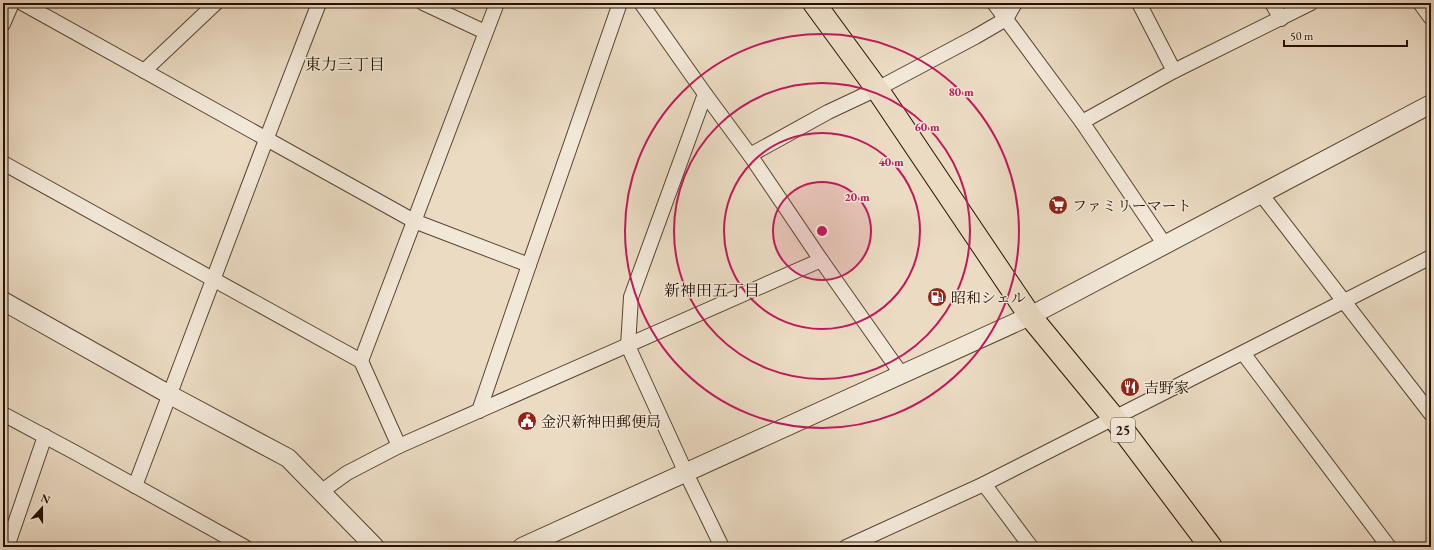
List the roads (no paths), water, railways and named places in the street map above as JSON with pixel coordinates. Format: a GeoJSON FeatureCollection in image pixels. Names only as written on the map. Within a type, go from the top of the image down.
{"type":"FeatureCollection","features":[{"type":"Feature","properties":{"kind":"main road","name":"25"},"geometry":{"type":"LineString","coordinates":[[814,3],[877,89],[1030,316],[1114,418],[1211,547]]}},
{"type":"Feature","properties":{"kind":"street"},"geometry":{"type":"LineString","coordinates":[[3,24],[12,3]]}},
{"type":"Feature","properties":{"kind":"street"},"geometry":{"type":"LineString","coordinates":[[22,3],[414,221],[529,265]]}},
{"type":"Feature","properties":{"kind":"street"},"geometry":{"type":"LineString","coordinates":[[144,71],[216,3]]}},
{"type":"Feature","properties":{"kind":"street"},"geometry":{"type":"LineString","coordinates":[[135,486],[319,3]]}},
{"type":"Feature","properties":{"kind":"street"},"geometry":{"type":"LineString","coordinates":[[423,3],[485,32]]}},
{"type":"Feature","properties":{"kind":"street"},"geometry":{"type":"LineString","coordinates":[[361,361],[497,3]]}},
{"type":"Feature","properties":{"kind":"street"},"geometry":{"type":"LineString","coordinates":[[479,411],[620,3]]}},
{"type":"Feature","properties":{"kind":"street"},"geometry":{"type":"LineString","coordinates":[[640,3],[750,155],[821,260],[902,375]]}},
{"type":"Feature","properties":{"kind":"street"},"geometry":{"type":"LineString","coordinates":[[994,3],[1082,122],[1165,245]]}},
{"type":"Feature","properties":{"kind":"street"},"geometry":{"type":"LineString","coordinates":[[750,155],[828,112],[877,89],[975,37],[1006,19],[1015,3]]}},
{"type":"Feature","properties":{"kind":"street"},"geometry":{"type":"LineString","coordinates":[[1139,3],[1174,71]]}},
{"type":"Feature","properties":{"kind":"street"},"geometry":{"type":"LineString","coordinates":[[1272,3],[1280,19]]}},
{"type":"Feature","properties":{"kind":"street"},"geometry":{"type":"LineString","coordinates":[[1082,122],[1174,71],[1311,3]]}},
{"type":"Feature","properties":{"kind":"street"},"geometry":{"type":"LineString","coordinates":[[1420,3],[1431,18]]}},
{"type":"Feature","properties":{"kind":"street"},"geometry":{"type":"LineString","coordinates":[[705,94],[631,297],[628,346],[686,473],[722,547]]}},
{"type":"Feature","properties":{"kind":"street"},"geometry":{"type":"LineString","coordinates":[[522,547],[1030,316],[1431,104]]}},
{"type":"Feature","properties":{"kind":"street"},"geometry":{"type":"LineString","coordinates":[[3,163],[361,361],[399,446]]}},
{"type":"Feature","properties":{"kind":"street"},"geometry":{"type":"LineString","coordinates":[[1261,194],[1431,414]]}},
{"type":"Feature","properties":{"kind":"street"},"geometry":{"type":"LineString","coordinates":[[846,547],[984,484],[1431,257]]}},
{"type":"Feature","properties":{"kind":"street"},"geometry":{"type":"LineString","coordinates":[[322,491],[347,473],[399,446],[821,260]]}},
{"type":"Feature","properties":{"kind":"street"},"geometry":{"type":"LineString","coordinates":[[3,301],[170,395],[288,458],[322,491],[375,547]]}},
{"type":"Feature","properties":{"kind":"street"},"geometry":{"type":"LineString","coordinates":[[1243,352],[1389,547]]}},
{"type":"Feature","properties":{"kind":"street"},"geometry":{"type":"LineString","coordinates":[[3,414],[245,547]]}},
{"type":"Feature","properties":{"kind":"street"},"geometry":{"type":"LineString","coordinates":[[6,547],[45,436]]}},
{"type":"Feature","properties":{"kind":"street"},"geometry":{"type":"LineString","coordinates":[[984,484],[1031,547]]}},
{"type":"Feature","properties":{"kind":"place","name":"ファミリーマート"},"geometry":{"type":"Point","coordinates":[1058,205]}},
{"type":"Feature","properties":{"kind":"place","name":"昭和シェル"},"geometry":{"type":"Point","coordinates":[937,297]}},
{"type":"Feature","properties":{"kind":"place","name":"吉野家"},"geometry":{"type":"Point","coordinates":[1130,387]}},
{"type":"Feature","properties":{"kind":"place","name":"金沢新神田郵便局"},"geometry":{"type":"Point","coordinates":[527,421]}},
{"type":"Feature","properties":{"kind":"district","name":"東力三丁目"},"geometry":{"type":"Point","coordinates":[345,64]}},
{"type":"Feature","properties":{"kind":"district","name":"新神田五丁目"},"geometry":{"type":"Point","coordinates":[712,290]}}]}
